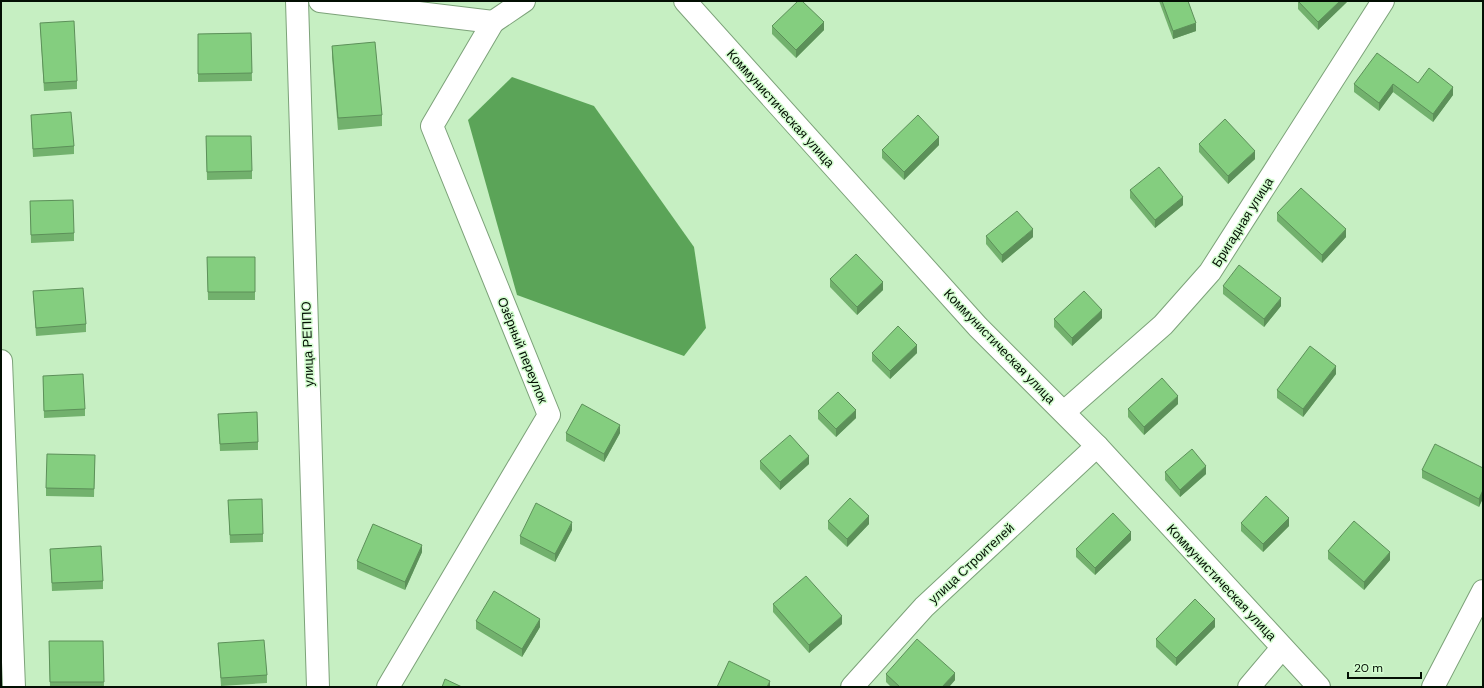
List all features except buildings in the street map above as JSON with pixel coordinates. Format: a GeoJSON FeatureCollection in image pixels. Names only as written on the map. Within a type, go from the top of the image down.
{"type":"FeatureCollection","features":[{"type":"Feature","properties":{"kind":"street","name":"улица РЕППО"},"geometry":{"type":"LineString","coordinates":[[297,1],[318,687]]}},
{"type":"Feature","properties":{"kind":"street"},"geometry":{"type":"LineString","coordinates":[[320,1],[493,22],[524,1]]}},
{"type":"Feature","properties":{"kind":"street","name":"Коммунистическая улица"},"geometry":{"type":"LineString","coordinates":[[685,1],[978,328],[1097,446],[1319,687]]}},
{"type":"Feature","properties":{"kind":"street","name":"Бригадная улица"},"geometry":{"type":"LineString","coordinates":[[1064,412],[1163,325],[1210,272],[1383,1]]}},
{"type":"Feature","properties":{"kind":"street","name":"Озёрный переулок"},"geometry":{"type":"LineString","coordinates":[[388,687],[549,415],[432,126],[493,22]]}},
{"type":"Feature","properties":{"kind":"street"},"geometry":{"type":"LineString","coordinates":[[1,361],[14,687]]}},
{"type":"Feature","properties":{"kind":"street","name":"улица Строителей"},"geometry":{"type":"LineString","coordinates":[[852,687],[924,607],[1097,446]]}},
{"type":"Feature","properties":{"kind":"street"},"geometry":{"type":"LineString","coordinates":[[1433,687],[1483,591]]}},
{"type":"Feature","properties":{"kind":"street"},"geometry":{"type":"LineString","coordinates":[[1249,687],[1282,648]]}},
{"type":"Feature","properties":{"kind":"shaded area"},"geometry":{"type":"Polygon","coordinates":[[[512,77],[594,106],[694,247],[706,328],[684,356],[517,295],[468,120],[512,77]]]}}]}
